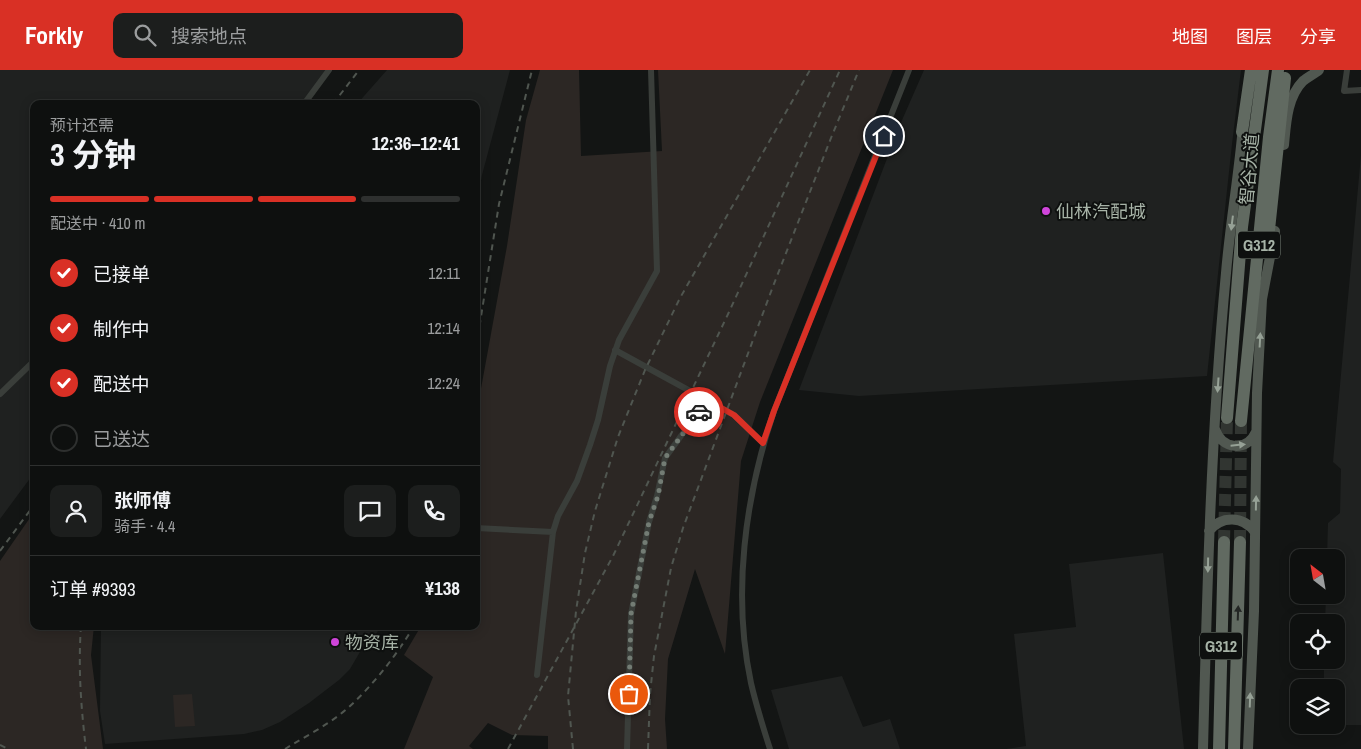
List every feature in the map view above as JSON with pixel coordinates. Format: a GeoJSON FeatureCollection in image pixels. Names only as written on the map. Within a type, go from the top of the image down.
{"type":"FeatureCollection","features":[{"type":"Feature","properties":{"kind":"highway"},"geometry":{"type":"LineString","coordinates":[[1242,132],[1251,70]]}},
{"type":"Feature","properties":{"kind":"highway","name":"智谷大道"},"geometry":{"type":"LineString","coordinates":[[1227,418],[1242,227],[1263,70]]}},
{"type":"Feature","properties":{"kind":"highway","name":"智谷大道"},"geometry":{"type":"LineString","coordinates":[[1242,421],[1269,138],[1278,70]]}},
{"type":"Feature","properties":{"kind":"highway"},"geometry":{"type":"LineString","coordinates":[[1262,299],[1286,70]]}},
{"type":"Feature","properties":{"kind":"highway","name":"G312"},"geometry":{"type":"LineString","coordinates":[[1219,749],[1224,542]]}},
{"type":"Feature","properties":{"kind":"highway","name":"G312"},"geometry":{"type":"LineString","coordinates":[[1234,749],[1240,542]]}},
{"type":"Feature","properties":{"kind":"main road"},"geometry":{"type":"LineString","coordinates":[[1203,749],[1209,531],[1215,426],[1226,272],[1247,70]]}},
{"type":"Feature","properties":{"kind":"main road"},"geometry":{"type":"LineString","coordinates":[[1248,749],[1262,299],[1275,232],[1290,104],[1296,90],[1304,80],[1320,70]]}},
{"type":"Feature","properties":{"kind":"main road"},"geometry":{"type":"LineString","coordinates":[[1215,426],[1217,435],[1223,442],[1231,446],[1239,446],[1253,438],[1257,430],[1257,422]]}},
{"type":"Feature","properties":{"kind":"main road"},"geometry":{"type":"LineString","coordinates":[[1209,531],[1216,524],[1232,519],[1245,522],[1255,532]]}},
{"type":"Feature","properties":{"kind":"street"},"geometry":{"type":"LineString","coordinates":[[307,100],[329,70]]}},
{"type":"Feature","properties":{"kind":"street"},"geometry":{"type":"LineString","coordinates":[[537,675],[553,532],[558,516],[576,481],[590,446],[615,350],[629,321],[658,271],[651,70]]}},
{"type":"Feature","properties":{"kind":"street"},"geometry":{"type":"LineString","coordinates":[[770,749],[751,684],[744,636],[741,596],[746,528],[763,443],[909,70]]}},
{"type":"Feature","properties":{"kind":"street"},"geometry":{"type":"LineString","coordinates":[[1347,70],[1344,91],[1361,90]]}},
{"type":"Feature","properties":{"kind":"street"},"geometry":{"type":"LineString","coordinates":[[615,350],[734,415],[763,443]]}},
{"type":"Feature","properties":{"kind":"street"},"geometry":{"type":"LineString","coordinates":[[0,394],[30,365]]}},
{"type":"Feature","properties":{"kind":"street"},"geometry":{"type":"LineString","coordinates":[[626,749],[631,614],[649,522],[658,496],[665,458],[707,400]]}},
{"type":"Feature","properties":{"kind":"street"},"geometry":{"type":"LineString","coordinates":[[480,528],[553,532]]}},
{"type":"Feature","properties":{"kind":"shaded area"},"geometry":{"type":"Polygon","coordinates":[[[0,70],[326,70],[305,100],[30,100],[30,478],[0,519],[0,70]]]}},
{"type":"Feature","properties":{"kind":"shaded area"},"geometry":{"type":"Polygon","coordinates":[[[387,70],[510,70],[480,186],[480,100],[361,100],[387,70]]]}},
{"type":"Feature","properties":{"kind":"shaded area"},"geometry":{"type":"Polygon","coordinates":[[[540,70],[579,70],[581,156],[662,151],[658,70],[893,70],[760,402],[741,461],[725,654],[695,569],[668,659],[665,719],[667,749],[548,749],[548,736],[512,735],[488,723],[469,746],[473,749],[404,749],[433,677],[404,655],[419,630],[480,630],[480,394],[507,246],[526,120],[540,70]]]}},
{"type":"Feature","properties":{"kind":"shaded area","name":"仙林汽配城"},"geometry":{"type":"Polygon","coordinates":[[[924,70],[1241,70],[1207,376],[859,396],[799,390],[899,127],[924,70]]]}},
{"type":"Feature","properties":{"kind":"shaded area"},"geometry":{"type":"Polygon","coordinates":[[[1361,155],[1361,725],[1345,725],[1345,679],[1324,679],[1324,669],[1345,669],[1345,614],[1325,614],[1326,604],[1345,604],[1345,549],[1327,549],[1328,523],[1340,513],[1341,469],[1333,462],[1361,155]]]}},
{"type":"Feature","properties":{"kind":"shaded area"},"geometry":{"type":"Polygon","coordinates":[[[30,518],[30,630],[94,630],[91,655],[103,749],[0,749],[0,561],[30,518]]]}},
{"type":"Feature","properties":{"kind":"shaded area"},"geometry":{"type":"Polygon","coordinates":[[[1163,553],[1184,749],[1006,749],[1026,746],[1014,634],[1076,627],[1069,564],[1163,553]]]}},
{"type":"Feature","properties":{"kind":"shaded area"},"geometry":{"type":"Polygon","coordinates":[[[101,630],[379,630],[368,647],[364,645],[350,669],[339,680],[280,722],[262,730],[244,734],[105,744],[100,711],[101,630]]]}},
{"type":"Feature","properties":{"kind":"shaded area"},"geometry":{"type":"Polygon","coordinates":[[[842,676],[863,727],[890,719],[900,749],[789,749],[771,690],[842,676]]]}},
{"type":"Feature","properties":{"kind":"shaded area"},"geometry":{"type":"Polygon","coordinates":[[[192,694],[195,726],[175,727],[173,695],[192,694]]]}},
{"type":"Feature","properties":{"kind":"tunnel"},"geometry":{"type":"LineString","coordinates":[[1224,542],[1227,418]]}},
{"type":"Feature","properties":{"kind":"tunnel"},"geometry":{"type":"LineString","coordinates":[[1240,542],[1241,421]]}},
{"type":"Feature","properties":{"kind":"railway"},"geometry":{"type":"LineString","coordinates":[[336,100],[359,70]]}},
{"type":"Feature","properties":{"kind":"railway"},"geometry":{"type":"LineString","coordinates":[[480,323],[499,204],[532,70]]}},
{"type":"Feature","properties":{"kind":"railway"},"geometry":{"type":"LineString","coordinates":[[573,749],[568,696],[576,611],[585,553],[595,511],[618,437],[645,370],[680,298],[810,70]]}},
{"type":"Feature","properties":{"kind":"railway"},"geometry":{"type":"LineString","coordinates":[[508,749],[613,556],[729,312],[840,70]]}},
{"type":"Feature","properties":{"kind":"railway"},"geometry":{"type":"LineString","coordinates":[[648,749],[650,694],[654,656],[671,568],[683,528],[772,289],[859,70]]}},
{"type":"Feature","properties":{"kind":"railway"},"geometry":{"type":"LineString","coordinates":[[0,551],[30,510]]}},
{"type":"Feature","properties":{"kind":"railway"},"geometry":{"type":"LineString","coordinates":[[81,630],[80,688],[86,749]]}},
{"type":"Feature","properties":{"kind":"railway"},"geometry":{"type":"LineString","coordinates":[[285,749],[326,724],[349,707],[384,669],[411,630]]}},
{"type":"Feature","properties":{"kind":"railway"},"geometry":{"type":"LineString","coordinates":[[0,745],[8,749]]}},
{"type":"Feature","properties":{"kind":"way so far"},"geometry":{"type":"LineString","coordinates":[[629,694],[631,614],[649,522],[658,496],[665,458],[699,412]]}},
{"type":"Feature","properties":{"kind":"place","name":"仙林汽配城"},"geometry":{"type":"Point","coordinates":[1046,211]}},
{"type":"Feature","properties":{"kind":"place","name":"物资库"},"geometry":{"type":"Point","coordinates":[335,642]}},
{"type":"Feature","properties":{"kind":"route"},"geometry":{"type":"LineString","coordinates":[[699,412],[707,400],[734,415],[763,443],[774,411],[884,136]]}}]}
